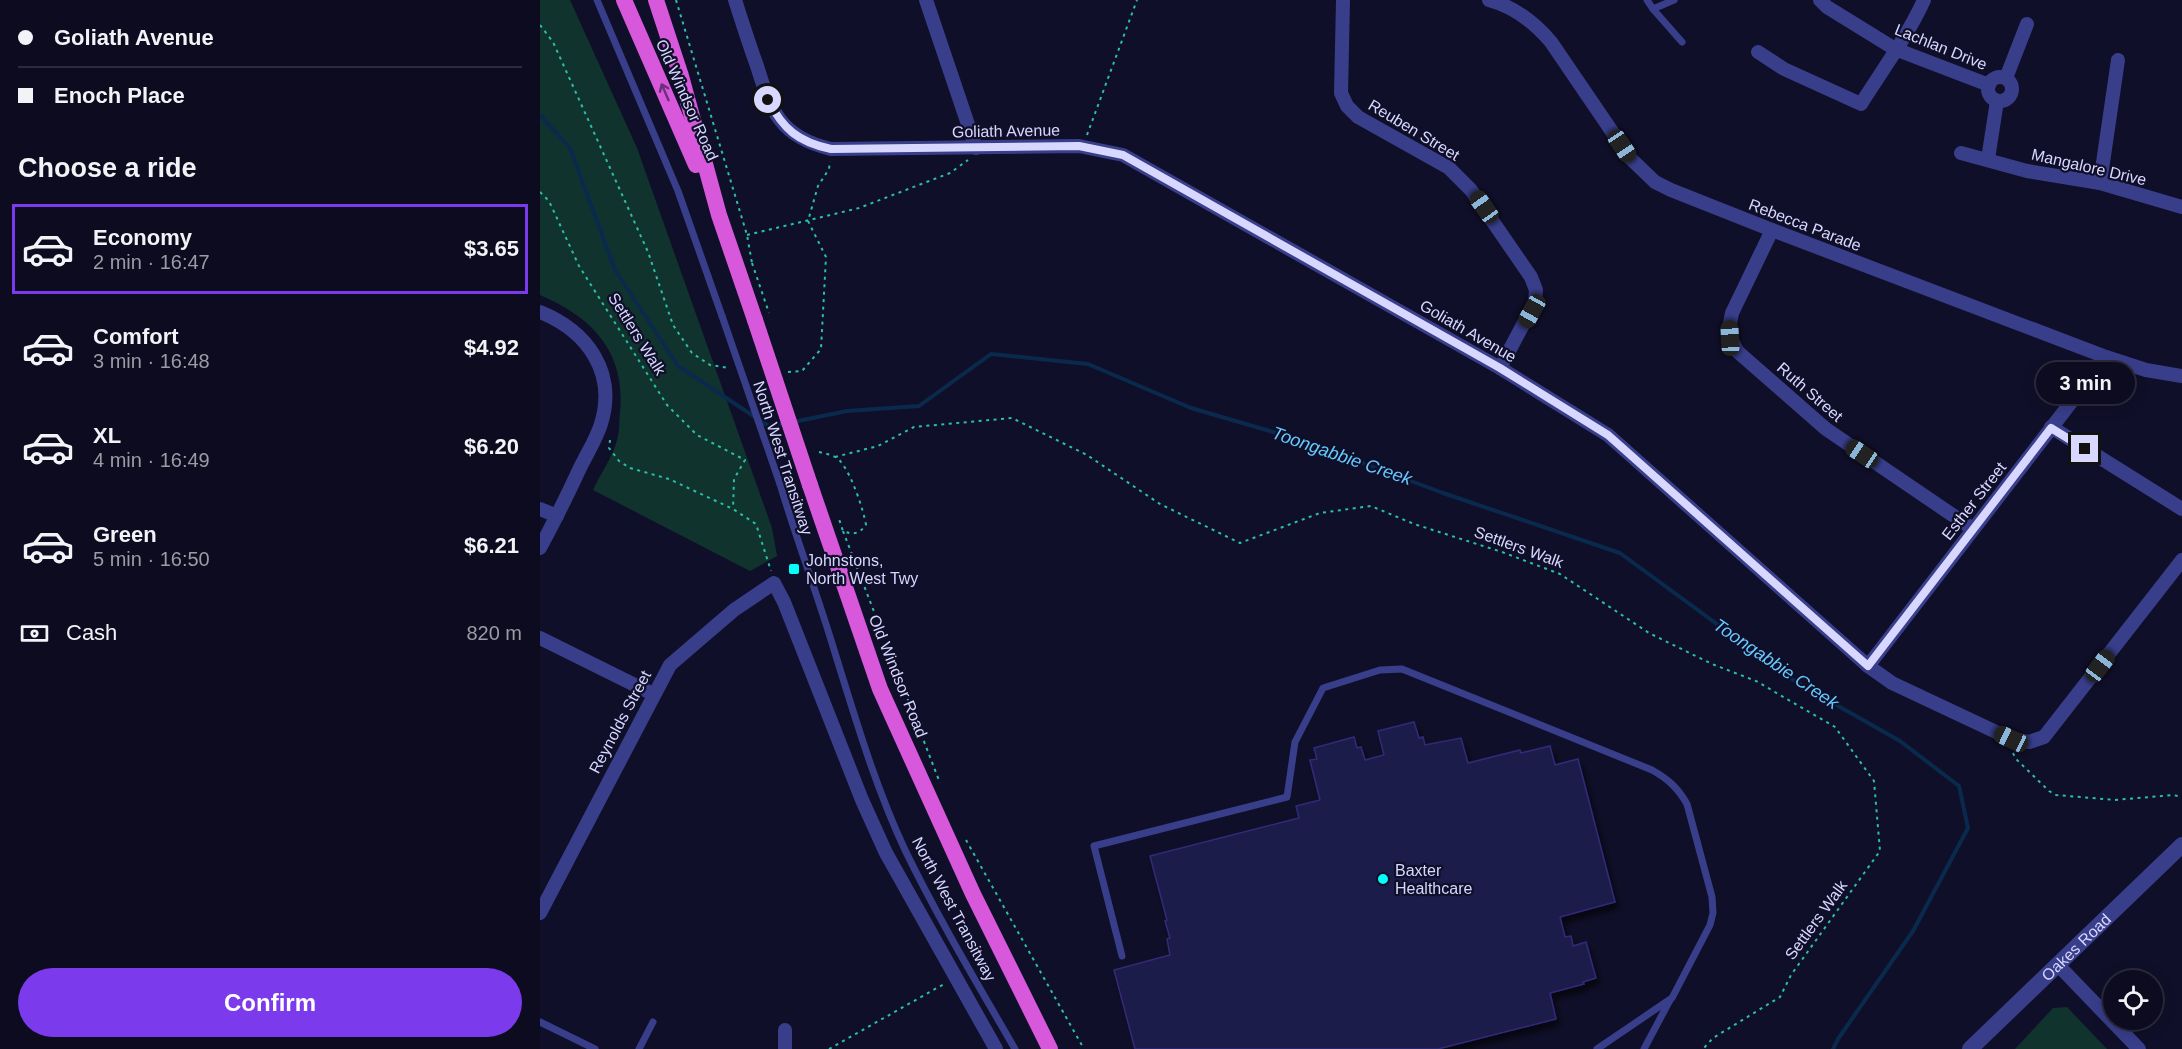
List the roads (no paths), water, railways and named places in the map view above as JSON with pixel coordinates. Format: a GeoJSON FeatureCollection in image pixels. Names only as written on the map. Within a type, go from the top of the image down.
{"type":"FeatureCollection","features":[{"type":"Feature","properties":{"kind":"highway","name":"Old Windsor Road"},"geometry":{"type":"LineString","coordinates":[[624,0],[719,215]]}},
{"type":"Feature","properties":{"kind":"highway","name":"Old Windsor Road"},"geometry":{"type":"LineString","coordinates":[[656,0],[681,76],[719,215],[880,689],[973,894],[1049,1044]]}},
{"type":"Feature","properties":{"kind":"street","name":"Goliath Avenue"},"geometry":{"type":"LineString","coordinates":[[735,0],[768,100],[778,119],[810,144],[831,149],[1083,147],[1123,155],[1500,368],[1608,435],[1868,666],[1892,683],[2011,739],[2029,742],[2044,737],[2182,560]]}},
{"type":"Feature","properties":{"kind":"street"},"geometry":{"type":"LineString","coordinates":[[926,0],[976,148]]}},
{"type":"Feature","properties":{"kind":"street","name":"Reuben Street"},"geometry":{"type":"LineString","coordinates":[[1343,0],[1341,93],[1347,106],[1358,117],[1449,168],[1461,178],[1472,190],[1532,277],[1536,290],[1535,302],[1500,368]]}},
{"type":"Feature","properties":{"kind":"street","name":"Rebecca Parade"},"geometry":{"type":"LineString","coordinates":[[1489,0],[1524,16],[1537,26],[1551,42],[1630,158],[1655,182],[1772,230],[2106,357],[2146,370],[2182,376]]}},
{"type":"Feature","properties":{"kind":"street","name":"Lachlan Drive"},"geometry":{"type":"LineString","coordinates":[[1820,0],[1827,7],[1895,49],[1989,85]]}},
{"type":"Feature","properties":{"kind":"street"},"geometry":{"type":"LineString","coordinates":[[1758,52],[1784,69],[1862,104],[1895,49],[1905,38],[1924,0]]}},
{"type":"Feature","properties":{"kind":"street"},"geometry":{"type":"LineString","coordinates":[[2006,78],[2027,24]]}},
{"type":"Feature","properties":{"kind":"street"},"geometry":{"type":"LineString","coordinates":[[2100,183],[2118,60]]}},
{"type":"Feature","properties":{"kind":"street"},"geometry":{"type":"LineString","coordinates":[[1996,78],[2006,78],[2010,81],[2012,91],[2007,99],[1997,100],[1989,94],[1989,85],[1996,78]]}},
{"type":"Feature","properties":{"kind":"street"},"geometry":{"type":"LineString","coordinates":[[1988,159],[1997,100]]}},
{"type":"Feature","properties":{"kind":"street","name":"Mangalore Drive"},"geometry":{"type":"LineString","coordinates":[[1960,153],[2027,171],[2100,183],[2182,207]]}},
{"type":"Feature","properties":{"kind":"street","name":"Ruth Street"},"geometry":{"type":"LineString","coordinates":[[1772,230],[1732,313],[1729,326],[1730,338],[1738,352],[1826,429],[1973,529]]}},
{"type":"Feature","properties":{"kind":"street"},"geometry":{"type":"LineString","coordinates":[[540,312],[566,324],[577,333],[592,352],[603,379],[605,396],[601,426],[540,548]]}},
{"type":"Feature","properties":{"kind":"street","name":"Esther Street"},"geometry":{"type":"LineString","coordinates":[[1868,666],[2106,357]]}},
{"type":"Feature","properties":{"kind":"street"},"geometry":{"type":"LineString","coordinates":[[2051,428],[2182,509]]}},
{"type":"Feature","properties":{"kind":"street"},"geometry":{"type":"LineString","coordinates":[[540,508],[557,516]]}},
{"type":"Feature","properties":{"kind":"street","name":"Reynolds Street"},"geometry":{"type":"LineString","coordinates":[[540,913],[670,665],[734,610],[774,583],[862,800],[886,853],[996,1049]]}},
{"type":"Feature","properties":{"kind":"street"},"geometry":{"type":"LineString","coordinates":[[540,638],[653,694]]}},
{"type":"Feature","properties":{"kind":"street","name":"Oakes Road"},"geometry":{"type":"LineString","coordinates":[[1970,1049],[2182,845]]}},
{"type":"Feature","properties":{"kind":"street"},"geometry":{"type":"LineString","coordinates":[[2058,965],[2139,1049]]}},
{"type":"Feature","properties":{"kind":"street"},"geometry":{"type":"LineString","coordinates":[[784,1049],[785,1030]]}},
{"type":"Feature","properties":{"kind":"lane","name":"North West Transitway"},"geometry":{"type":"LineString","coordinates":[[597,0],[687,216],[780,484],[835,652],[859,735],[881,793],[905,849],[936,910],[1015,1049]]}},
{"type":"Feature","properties":{"kind":"lane"},"geometry":{"type":"LineString","coordinates":[[1647,0],[1682,42]]}},
{"type":"Feature","properties":{"kind":"lane"},"geometry":{"type":"LineString","coordinates":[[1653,9],[1674,0]]}},
{"type":"Feature","properties":{"kind":"lane"},"geometry":{"type":"LineString","coordinates":[[1122,956],[1094,846],[1287,797],[1295,742],[1323,688],[1380,670],[1402,669],[1652,770],[1667,778],[1680,791],[1687,804],[1712,897],[1713,913],[1710,925],[1644,1049]]}},
{"type":"Feature","properties":{"kind":"lane"},"geometry":{"type":"LineString","coordinates":[[1597,1049],[1672,998]]}},
{"type":"Feature","properties":{"kind":"lane"},"geometry":{"type":"LineString","coordinates":[[540,1022],[595,1049]]}},
{"type":"Feature","properties":{"kind":"lane"},"geometry":{"type":"LineString","coordinates":[[639,1049],[653,1022]]}},
{"type":"Feature","properties":{"kind":"waterway","name":"Toongabbie Creek"},"geometry":{"type":"LineString","coordinates":[[540,115],[570,148],[615,270],[678,366],[770,427],[786,423]]}},
{"type":"Feature","properties":{"kind":"waterway","name":"Toongabbie Creek"},"geometry":{"type":"LineString","coordinates":[[793,422],[847,411],[919,406],[991,354],[1088,364],[1191,408],[1304,441],[1443,493],[1620,553],[1796,682],[1900,741],[1959,786],[1968,828],[1913,931],[1833,1049]]}},
{"type":"Feature","properties":{"kind":"place","name":"Johnstons, North West Twy"},"geometry":{"type":"Point","coordinates":[794,569]}},
{"type":"Feature","properties":{"kind":"place","name":"Baxter Healthcare"},"geometry":{"type":"Point","coordinates":[1383,879]}}]}
